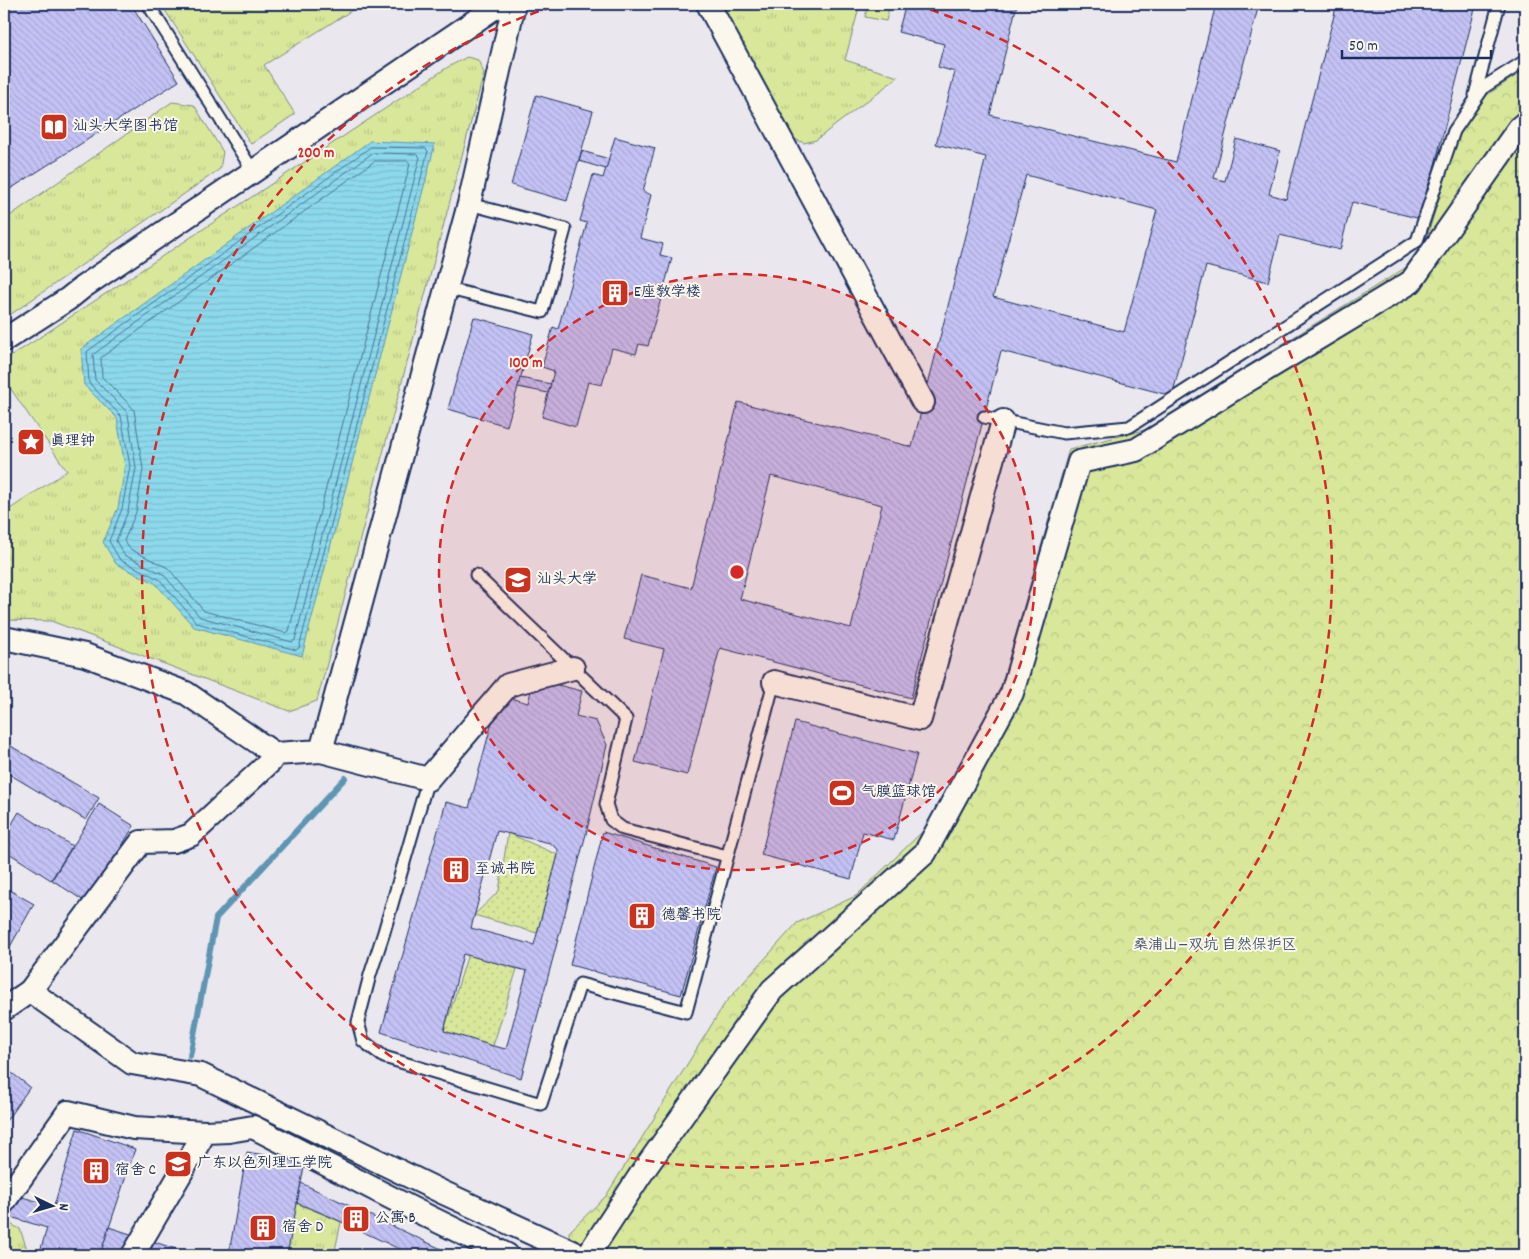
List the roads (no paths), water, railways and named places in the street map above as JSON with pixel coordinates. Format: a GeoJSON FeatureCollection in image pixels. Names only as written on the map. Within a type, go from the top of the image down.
{"type":"FeatureCollection","features":[{"type":"Feature","properties":{"kind":"street"},"geometry":{"type":"LineString","coordinates":[[321,751],[469,204],[514,4]]}},
{"type":"Feature","properties":{"kind":"street"},"geometry":{"type":"LineString","coordinates":[[708,4],[923,402]]}},
{"type":"Feature","properties":{"kind":"street"},"geometry":{"type":"LineString","coordinates":[[4,340],[68,299],[494,8]]}},
{"type":"Feature","properties":{"kind":"street"},"geometry":{"type":"LineString","coordinates":[[588,1255],[641,1174],[772,990],[925,853],[1012,693],[1079,462],[1136,450],[1246,381],[1411,282],[1519,128],[1525,123]]}},
{"type":"Feature","properties":{"kind":"street"},"geometry":{"type":"LineString","coordinates":[[774,682],[920,719],[994,419]]}},
{"type":"Feature","properties":{"kind":"street"},"geometry":{"type":"LineString","coordinates":[[4,638],[85,654],[186,693],[275,754],[321,751],[428,779],[508,685],[572,668]]}},
{"type":"Feature","properties":{"kind":"street"},"geometry":{"type":"LineString","coordinates":[[4,1009],[30,992],[141,842],[174,841],[191,835],[270,762],[275,754]]}},
{"type":"Feature","properties":{"kind":"street"},"geometry":{"type":"LineString","coordinates":[[30,992],[132,1063],[201,1075],[567,1252]]}},
{"type":"Feature","properties":{"kind":"street"},"geometry":{"type":"LineString","coordinates":[[4,1202],[68,1112],[134,1128],[205,1132],[253,1127],[507,1255]]}},
{"type":"Feature","properties":{"kind":"street"},"geometry":{"type":"LineString","coordinates":[[133,1255],[205,1132]]}},
{"type":"Feature","properties":{"kind":"lane"},"geometry":{"type":"LineString","coordinates":[[148,4],[253,171]]}},
{"type":"Feature","properties":{"kind":"lane"},"geometry":{"type":"LineString","coordinates":[[1473,104],[1499,4]]}},
{"type":"Feature","properties":{"kind":"lane"},"geometry":{"type":"LineString","coordinates":[[994,419],[1064,433],[1129,427],[1417,241],[1454,131],[1484,87],[1525,61]]}},
{"type":"Feature","properties":{"kind":"lane"},"geometry":{"type":"LineString","coordinates":[[445,288],[542,312],[545,302],[565,229],[469,204]]}},
{"type":"Feature","properties":{"kind":"lane"},"geometry":{"type":"LineString","coordinates":[[476,575],[626,719],[606,804],[612,820],[623,829],[727,856]]}},
{"type":"Feature","properties":{"kind":"lane"},"geometry":{"type":"LineString","coordinates":[[428,779],[358,1022],[363,1041],[384,1057],[541,1104],[580,984],[686,1012],[774,682]]}},
{"type":"Feature","properties":{"kind":"water"},"geometry":{"type":"Polygon","coordinates":[[[370,141],[435,144],[302,656],[194,627],[155,583],[116,564],[103,542],[118,508],[125,467],[117,418],[84,385],[81,349],[370,141]]]}},
{"type":"Feature","properties":{"kind":"waterway"},"geometry":{"type":"LineString","coordinates":[[190,1056],[216,918],[345,778]]}},
{"type":"Feature","properties":{"kind":"place","name":"汕头大学图书馆"},"geometry":{"type":"Point","coordinates":[54,127]}},
{"type":"Feature","properties":{"kind":"place","name":"E座教学楼"},"geometry":{"type":"Point","coordinates":[615,293]}},
{"type":"Feature","properties":{"kind":"place","name":"真理钟"},"geometry":{"type":"Point","coordinates":[31,442]}},
{"type":"Feature","properties":{"kind":"place","name":"汕头大学"},"geometry":{"type":"Point","coordinates":[518,580]}},
{"type":"Feature","properties":{"kind":"place","name":"气膜篮球馆"},"geometry":{"type":"Point","coordinates":[842,793]}},
{"type":"Feature","properties":{"kind":"place","name":"至诚书院"},"geometry":{"type":"Point","coordinates":[456,870]}},
{"type":"Feature","properties":{"kind":"place","name":"德馨书院"},"geometry":{"type":"Point","coordinates":[642,916]}},
{"type":"Feature","properties":{"kind":"place","name":"广东以色列理工学院"},"geometry":{"type":"Point","coordinates":[178,1164]}},
{"type":"Feature","properties":{"kind":"place","name":"宿舍 C"},"geometry":{"type":"Point","coordinates":[96,1171]}},
{"type":"Feature","properties":{"kind":"place","name":"公寓 B"},"geometry":{"type":"Point","coordinates":[356,1219]}},
{"type":"Feature","properties":{"kind":"place","name":"宿舍 D"},"geometry":{"type":"Point","coordinates":[263,1228]}},
{"type":"Feature","properties":{"kind":"park label","name":"桑浦山—双坑 自然保护区"},"geometry":{"type":"Point","coordinates":[1215,946]}}]}
